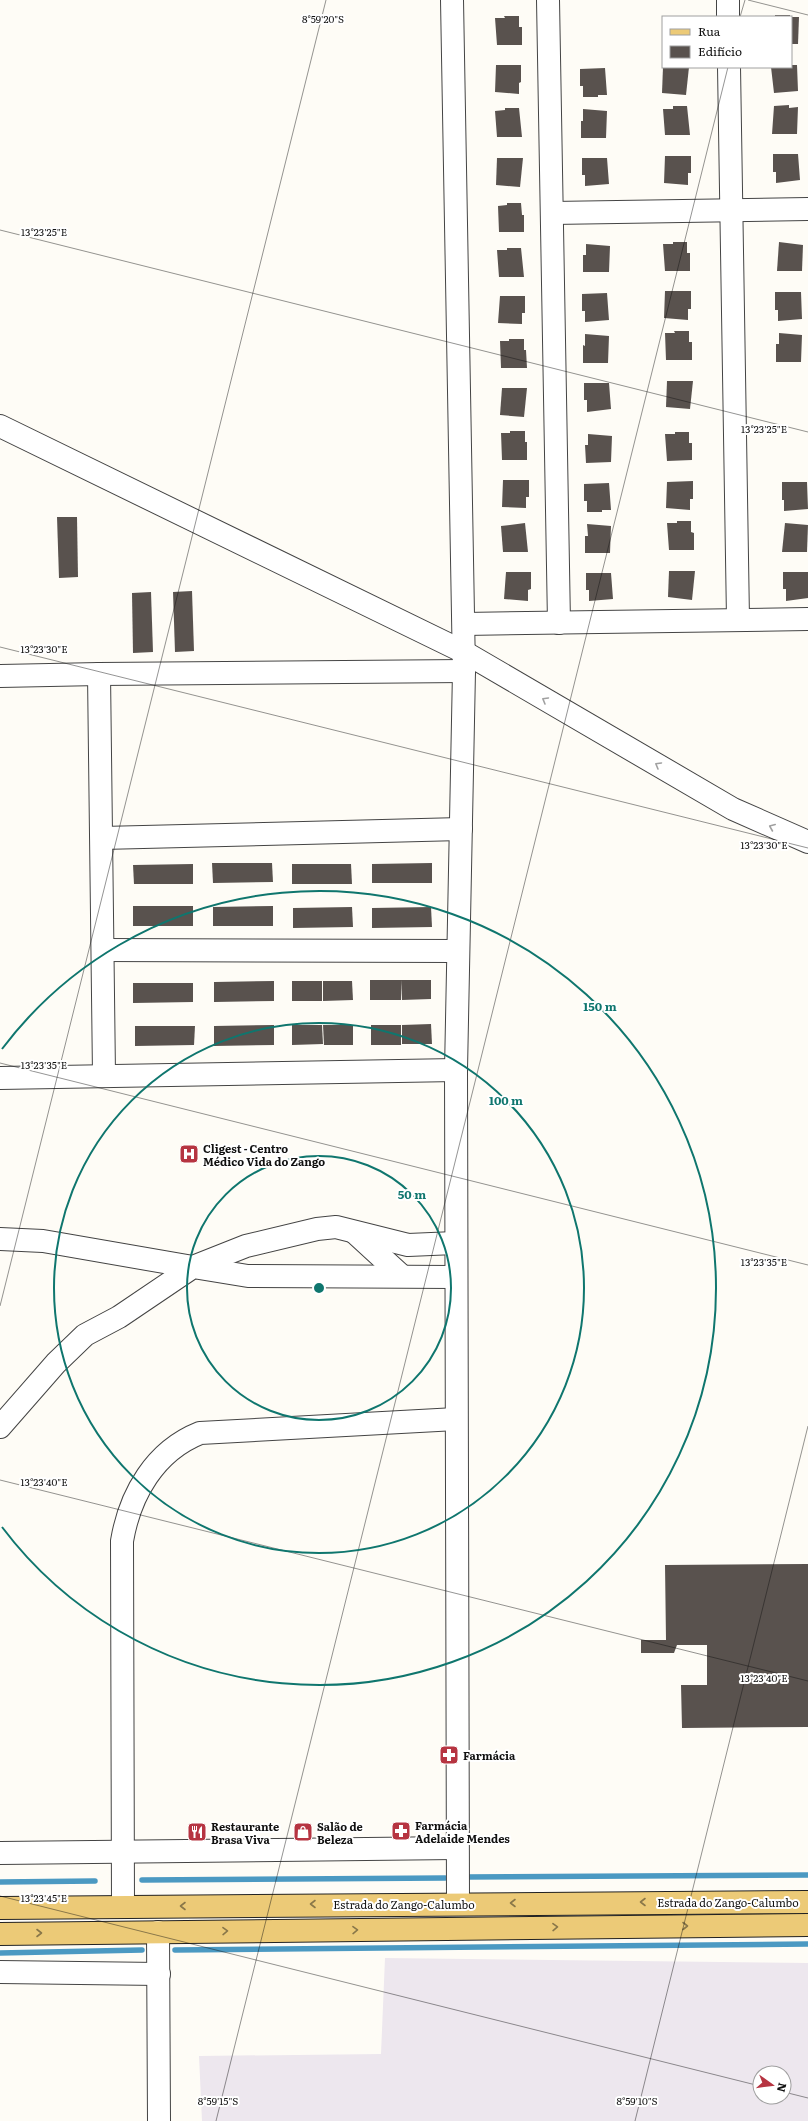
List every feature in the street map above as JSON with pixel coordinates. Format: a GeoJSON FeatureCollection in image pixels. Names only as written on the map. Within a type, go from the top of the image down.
{"type":"FeatureCollection","features":[{"type":"Feature","properties":{"kind":"main road","name":"Estrada do Zango-Calumbo"},"geometry":{"type":"LineString","coordinates":[[0,1908],[123,1879],[457,1886],[808,1902]]}},
{"type":"Feature","properties":{"kind":"main road"},"geometry":{"type":"LineString","coordinates":[[0,1934],[158,1952],[808,1925]]}},
{"type":"Feature","properties":{"kind":"street"},"geometry":{"type":"LineString","coordinates":[[452,0],[464,624],[456,1070],[455,1276],[457,1886]]}},
{"type":"Feature","properties":{"kind":"street"},"geometry":{"type":"LineString","coordinates":[[548,0],[559,623]]}},
{"type":"Feature","properties":{"kind":"street"},"geometry":{"type":"LineString","coordinates":[[728,0],[728,16]]}},
{"type":"Feature","properties":{"kind":"street"},"geometry":{"type":"LineString","coordinates":[[729,68],[738,620]]}},
{"type":"Feature","properties":{"kind":"street"},"geometry":{"type":"LineString","coordinates":[[552,213],[808,209]]}},
{"type":"Feature","properties":{"kind":"street"},"geometry":{"type":"LineString","coordinates":[[0,426],[464,662],[733,809],[808,842]]}},
{"type":"Feature","properties":{"kind":"street"},"geometry":{"type":"LineString","coordinates":[[464,624],[808,619]]}},
{"type":"Feature","properties":{"kind":"street"},"geometry":{"type":"LineString","coordinates":[[0,676],[464,662]]}},
{"type":"Feature","properties":{"kind":"street"},"geometry":{"type":"LineString","coordinates":[[99,674],[104,1076]]}},
{"type":"Feature","properties":{"kind":"street"},"geometry":{"type":"LineString","coordinates":[[102,838],[461,829]]}},
{"type":"Feature","properties":{"kind":"street"},"geometry":{"type":"LineString","coordinates":[[103,950],[458,951]]}},
{"type":"Feature","properties":{"kind":"street"},"geometry":{"type":"LineString","coordinates":[[0,1078],[456,1070]]}},
{"type":"Feature","properties":{"kind":"street"},"geometry":{"type":"LineString","coordinates":[[0,1427],[56,1362],[85,1335],[119,1317],[193,1267],[246,1246],[317,1229],[336,1227],[408,1245],[456,1243]]}},
{"type":"Feature","properties":{"kind":"street"},"geometry":{"type":"LineString","coordinates":[[354,1232],[402,1276]]}},
{"type":"Feature","properties":{"kind":"street"},"geometry":{"type":"LineString","coordinates":[[0,1239],[43,1241],[248,1276],[455,1276]]}},
{"type":"Feature","properties":{"kind":"street"},"geometry":{"type":"LineString","coordinates":[[355,1276],[408,1245]]}},
{"type":"Feature","properties":{"kind":"street"},"geometry":{"type":"LineString","coordinates":[[123,1879],[122,1541],[125,1522],[147,1476],[165,1454],[183,1440],[200,1433],[456,1419]]}},
{"type":"Feature","properties":{"kind":"street"},"geometry":{"type":"LineString","coordinates":[[0,1853],[123,1879],[456,1848]]}},
{"type":"Feature","properties":{"kind":"street"},"geometry":{"type":"LineString","coordinates":[[0,1972],[158,1952],[159,2121]]}},
{"type":"Feature","properties":{"kind":"shaded area"},"geometry":{"type":"Polygon","coordinates":[[[385,1958],[808,1963],[808,2121],[202,2121],[199,2056],[381,2054],[385,1958]]]}},
{"type":"Feature","properties":{"kind":"building"},"geometry":{"type":"Polygon","coordinates":[[[775,15],[790,15],[790,16],[775,15]]]}},
{"type":"Feature","properties":{"kind":"building"},"geometry":{"type":"Polygon","coordinates":[[[504,16],[519,16],[519,27],[522,27],[522,45],[497,45],[495,18],[505,18],[504,16]]]}},
{"type":"Feature","properties":{"kind":"building"},"geometry":{"type":"Polygon","coordinates":[[[792,17],[799,17],[798,44],[792,44],[792,17]]]}},
{"type":"Feature","properties":{"kind":"building"},"geometry":{"type":"Polygon","coordinates":[[[496,65],[521,65],[519,94],[495,92],[496,65]]]}},
{"type":"Feature","properties":{"kind":"building"},"geometry":{"type":"Polygon","coordinates":[[[792,65],[797,65],[798,91],[774,93],[771,68],[792,68],[792,65]]]}},
{"type":"Feature","properties":{"kind":"building"},"geometry":{"type":"Polygon","coordinates":[[[605,68],[607,95],[598,95],[598,97],[583,97],[583,86],[580,86],[580,69],[605,68]]]}},
{"type":"Feature","properties":{"kind":"building"},"geometry":{"type":"Polygon","coordinates":[[[663,68],[689,68],[686,95],[662,93],[663,68]]]}},
{"type":"Feature","properties":{"kind":"building"},"geometry":{"type":"Polygon","coordinates":[[[789,105],[789,108],[798,107],[797,134],[772,134],[774,106],[789,105]]]}},
{"type":"Feature","properties":{"kind":"building"},"geometry":{"type":"Polygon","coordinates":[[[673,106],[687,106],[690,135],[665,135],[663,109],[673,109],[673,106]]]}},
{"type":"Feature","properties":{"kind":"building"},"geometry":{"type":"Polygon","coordinates":[[[505,108],[519,108],[522,137],[497,137],[495,111],[505,110],[505,108]]]}},
{"type":"Feature","properties":{"kind":"building"},"geometry":{"type":"Polygon","coordinates":[[[583,109],[607,111],[606,138],[581,138],[583,109]]]}},
{"type":"Feature","properties":{"kind":"building"},"geometry":{"type":"Polygon","coordinates":[[[773,154],[798,154],[800,180],[776,183],[776,172],[773,172],[773,154]]]}},
{"type":"Feature","properties":{"kind":"building"},"geometry":{"type":"Polygon","coordinates":[[[665,156],[691,156],[691,173],[688,173],[688,185],[664,183],[665,156]]]}},
{"type":"Feature","properties":{"kind":"building"},"geometry":{"type":"Polygon","coordinates":[[[497,158],[523,158],[520,187],[496,185],[497,158]]]}},
{"type":"Feature","properties":{"kind":"building"},"geometry":{"type":"Polygon","coordinates":[[[582,158],[607,158],[609,184],[585,186],[585,175],[582,175],[582,158]]]}},
{"type":"Feature","properties":{"kind":"building"},"geometry":{"type":"Polygon","coordinates":[[[507,203],[521,203],[522,215],[524,215],[524,232],[499,232],[498,206],[507,205],[507,203]]]}},
{"type":"Feature","properties":{"kind":"building"},"geometry":{"type":"Polygon","coordinates":[[[673,242],[687,242],[687,253],[690,253],[690,271],[665,271],[663,244],[673,244],[673,242]]]}},
{"type":"Feature","properties":{"kind":"building"},"geometry":{"type":"Polygon","coordinates":[[[779,242],[803,245],[802,271],[777,271],[779,242]]]}},
{"type":"Feature","properties":{"kind":"building"},"geometry":{"type":"Polygon","coordinates":[[[586,244],[610,246],[609,272],[583,272],[583,255],[586,255],[586,244]]]}},
{"type":"Feature","properties":{"kind":"building"},"geometry":{"type":"Polygon","coordinates":[[[507,248],[521,248],[524,277],[499,277],[497,250],[507,250],[507,248]]]}},
{"type":"Feature","properties":{"kind":"building"},"geometry":{"type":"Polygon","coordinates":[[[665,291],[691,291],[691,309],[688,309],[688,320],[664,318],[665,291]]]}},
{"type":"Feature","properties":{"kind":"building"},"geometry":{"type":"Polygon","coordinates":[[[775,292],[801,292],[802,319],[778,321],[778,310],[775,310],[775,292]]]}},
{"type":"Feature","properties":{"kind":"building"},"geometry":{"type":"Polygon","coordinates":[[[607,293],[609,320],[585,322],[585,311],[582,311],[582,294],[607,293]]]}},
{"type":"Feature","properties":{"kind":"building"},"geometry":{"type":"Polygon","coordinates":[[[500,296],[525,296],[525,313],[522,313],[522,324],[498,323],[500,296]]]}},
{"type":"Feature","properties":{"kind":"building"},"geometry":{"type":"Polygon","coordinates":[[[674,331],[689,331],[689,342],[692,342],[692,360],[666,360],[665,333],[675,333],[674,331]]]}},
{"type":"Feature","properties":{"kind":"building"},"geometry":{"type":"Polygon","coordinates":[[[779,333],[802,335],[801,362],[776,362],[776,344],[779,344],[779,333]]]}},
{"type":"Feature","properties":{"kind":"building"},"geometry":{"type":"Polygon","coordinates":[[[585,334],[609,336],[608,363],[583,363],[583,345],[585,346],[585,334]]]}},
{"type":"Feature","properties":{"kind":"building"},"geometry":{"type":"Polygon","coordinates":[[[509,339],[524,339],[527,368],[501,368],[500,341],[509,341],[509,339]]]}},
{"type":"Feature","properties":{"kind":"building"},"geometry":{"type":"Polygon","coordinates":[[[667,381],[693,381],[690,409],[666,407],[667,381]]]}},
{"type":"Feature","properties":{"kind":"building"},"geometry":{"type":"Polygon","coordinates":[[[584,383],[609,383],[611,409],[587,412],[587,400],[584,400],[584,383]]]}},
{"type":"Feature","properties":{"kind":"building"},"geometry":{"type":"Polygon","coordinates":[[[502,388],[527,388],[524,417],[500,415],[502,388]]]}},
{"type":"Feature","properties":{"kind":"building"},"geometry":{"type":"Polygon","coordinates":[[[510,431],[525,431],[525,442],[527,442],[527,460],[502,460],[501,433],[510,433],[510,431]]]}},
{"type":"Feature","properties":{"kind":"building"},"geometry":{"type":"Polygon","coordinates":[[[675,432],[689,432],[689,443],[692,443],[692,460],[667,461],[665,434],[675,434],[675,432]]]}},
{"type":"Feature","properties":{"kind":"building"},"geometry":{"type":"Polygon","coordinates":[[[588,434],[612,436],[611,462],[586,463],[585,445],[588,445],[588,434]]]}},
{"type":"Feature","properties":{"kind":"building"},"geometry":{"type":"Polygon","coordinates":[[[503,480],[529,480],[529,497],[526,497],[526,508],[502,507],[503,480]]]}},
{"type":"Feature","properties":{"kind":"building"},"geometry":{"type":"Polygon","coordinates":[[[693,481],[693,499],[690,499],[690,510],[666,508],[667,482],[693,481]]]}},
{"type":"Feature","properties":{"kind":"building"},"geometry":{"type":"Polygon","coordinates":[[[782,482],[807,482],[808,509],[784,511],[784,500],[782,500],[782,482]]]}},
{"type":"Feature","properties":{"kind":"building"},"geometry":{"type":"Polygon","coordinates":[[[609,483],[611,510],[602,510],[602,512],[587,512],[587,501],[584,501],[584,484],[609,483]]]}},
{"type":"Feature","properties":{"kind":"building"},"geometry":{"type":"Polygon","coordinates":[[[57,517],[77,517],[78,577],[59,578],[57,517]]]}},
{"type":"Feature","properties":{"kind":"building"},"geometry":{"type":"Polygon","coordinates":[[[677,521],[691,521],[691,532],[694,533],[694,550],[669,550],[667,523],[677,523],[677,521]]]}},
{"type":"Feature","properties":{"kind":"building"},"geometry":{"type":"Polygon","coordinates":[[[525,523],[528,552],[503,552],[501,526],[525,523]]]}},
{"type":"Feature","properties":{"kind":"building"},"geometry":{"type":"Polygon","coordinates":[[[785,523],[808,525],[807,552],[782,552],[785,523]]]}},
{"type":"Feature","properties":{"kind":"building"},"geometry":{"type":"Polygon","coordinates":[[[587,524],[611,526],[610,553],[585,553],[585,536],[588,536],[587,524]]]}},
{"type":"Feature","properties":{"kind":"building"},"geometry":{"type":"Polygon","coordinates":[[[669,571],[695,571],[692,600],[668,597],[669,571]]]}},
{"type":"Feature","properties":{"kind":"building"},"geometry":{"type":"Polygon","coordinates":[[[506,572],[531,572],[531,589],[528,590],[528,601],[504,599],[506,572]]]}},
{"type":"Feature","properties":{"kind":"building"},"geometry":{"type":"Polygon","coordinates":[[[783,572],[808,572],[808,598],[786,601],[786,589],[783,589],[783,572]]]}},
{"type":"Feature","properties":{"kind":"building"},"geometry":{"type":"Polygon","coordinates":[[[586,573],[611,573],[613,599],[589,601],[589,590],[586,590],[586,573]]]}},
{"type":"Feature","properties":{"kind":"building"},"geometry":{"type":"Polygon","coordinates":[[[192,591],[194,651],[175,652],[173,592],[192,591]]]}},
{"type":"Feature","properties":{"kind":"building"},"geometry":{"type":"Polygon","coordinates":[[[151,592],[153,652],[133,653],[132,593],[151,592]]]}},
{"type":"Feature","properties":{"kind":"building"},"geometry":{"type":"Polygon","coordinates":[[[212,863],[272,863],[273,882],[213,883],[212,863]]]}},
{"type":"Feature","properties":{"kind":"building"},"geometry":{"type":"Polygon","coordinates":[[[432,863],[432,883],[372,883],[372,864],[432,863]]]}},
{"type":"Feature","properties":{"kind":"building"},"geometry":{"type":"Polygon","coordinates":[[[193,864],[193,884],[134,884],[133,865],[193,864]]]}},
{"type":"Feature","properties":{"kind":"building"},"geometry":{"type":"Polygon","coordinates":[[[292,864],[351,864],[352,884],[292,884],[292,864]]]}},
{"type":"Feature","properties":{"kind":"building"},"geometry":{"type":"Polygon","coordinates":[[[133,906],[193,906],[193,926],[133,926],[133,906]]]}},
{"type":"Feature","properties":{"kind":"building"},"geometry":{"type":"Polygon","coordinates":[[[273,906],[273,926],[213,926],[213,907],[273,906]]]}},
{"type":"Feature","properties":{"kind":"building"},"geometry":{"type":"Polygon","coordinates":[[[352,907],[353,927],[293,928],[293,908],[352,907]]]}},
{"type":"Feature","properties":{"kind":"building"},"geometry":{"type":"Polygon","coordinates":[[[431,907],[432,927],[372,928],[372,908],[431,907]]]}},
{"type":"Feature","properties":{"kind":"building"},"geometry":{"type":"Polygon","coordinates":[[[370,980],[401,980],[401,1000],[370,1000],[370,980]]]}},
{"type":"Feature","properties":{"kind":"building"},"geometry":{"type":"Polygon","coordinates":[[[401,980],[431,980],[431,999],[402,1000],[401,980]]]}},
{"type":"Feature","properties":{"kind":"building"},"geometry":{"type":"Polygon","coordinates":[[[274,981],[274,1001],[214,1002],[214,982],[274,981]]]}},
{"type":"Feature","properties":{"kind":"building"},"geometry":{"type":"Polygon","coordinates":[[[292,981],[322,981],[322,1001],[292,1001],[292,981]]]}},
{"type":"Feature","properties":{"kind":"building"},"geometry":{"type":"Polygon","coordinates":[[[323,981],[352,981],[353,1000],[323,1001],[323,981]]]}},
{"type":"Feature","properties":{"kind":"building"},"geometry":{"type":"Polygon","coordinates":[[[133,983],[193,983],[193,1002],[133,1003],[133,983]]]}},
{"type":"Feature","properties":{"kind":"building"},"geometry":{"type":"Polygon","coordinates":[[[431,1024],[432,1044],[402,1044],[402,1025],[431,1024]]]}},
{"type":"Feature","properties":{"kind":"building"},"geometry":{"type":"Polygon","coordinates":[[[274,1025],[274,1045],[214,1046],[214,1026],[274,1025]]]}},
{"type":"Feature","properties":{"kind":"building"},"geometry":{"type":"Polygon","coordinates":[[[292,1025],[322,1025],[323,1044],[292,1045],[292,1025]]]}},
{"type":"Feature","properties":{"kind":"building"},"geometry":{"type":"Polygon","coordinates":[[[323,1025],[353,1025],[353,1045],[324,1045],[323,1025]]]}},
{"type":"Feature","properties":{"kind":"building"},"geometry":{"type":"Polygon","coordinates":[[[371,1025],[401,1025],[401,1045],[371,1045],[371,1025]]]}},
{"type":"Feature","properties":{"kind":"building"},"geometry":{"type":"Polygon","coordinates":[[[135,1026],[195,1026],[194,1045],[135,1046],[135,1026]]]}},
{"type":"Feature","properties":{"kind":"building"},"geometry":{"type":"Polygon","coordinates":[[[808,1564],[808,1727],[682,1728],[681,1685],[707,1685],[707,1645],[677,1645],[674,1653],[641,1653],[641,1640],[666,1640],[665,1565],[808,1564]]]}},
{"type":"Feature","properties":{"kind":"waterway"},"geometry":{"type":"LineString","coordinates":[[466,1877],[808,1875]]}},
{"type":"Feature","properties":{"kind":"waterway"},"geometry":{"type":"LineString","coordinates":[[142,1880],[445,1878]]}},
{"type":"Feature","properties":{"kind":"waterway"},"geometry":{"type":"LineString","coordinates":[[0,1882],[95,1881]]}},
{"type":"Feature","properties":{"kind":"waterway"},"geometry":{"type":"LineString","coordinates":[[175,1950],[808,1944]]}},
{"type":"Feature","properties":{"kind":"waterway"},"geometry":{"type":"LineString","coordinates":[[0,1953],[142,1950]]}},
{"type":"Feature","properties":{"kind":"place","name":"Cligest - Centro Médico Vida do Zango"},"geometry":{"type":"Point","coordinates":[189,1154]}},
{"type":"Feature","properties":{"kind":"place","name":"Farmácia"},"geometry":{"type":"Point","coordinates":[449,1755]}},
{"type":"Feature","properties":{"kind":"place","name":"Farmácia Adelaide Mendes"},"geometry":{"type":"Point","coordinates":[401,1831]}},
{"type":"Feature","properties":{"kind":"place","name":"Restaurante Brasa Viva"},"geometry":{"type":"Point","coordinates":[197,1832]}},
{"type":"Feature","properties":{"kind":"place","name":"Salão de Beleza"},"geometry":{"type":"Point","coordinates":[303,1832]}}]}
